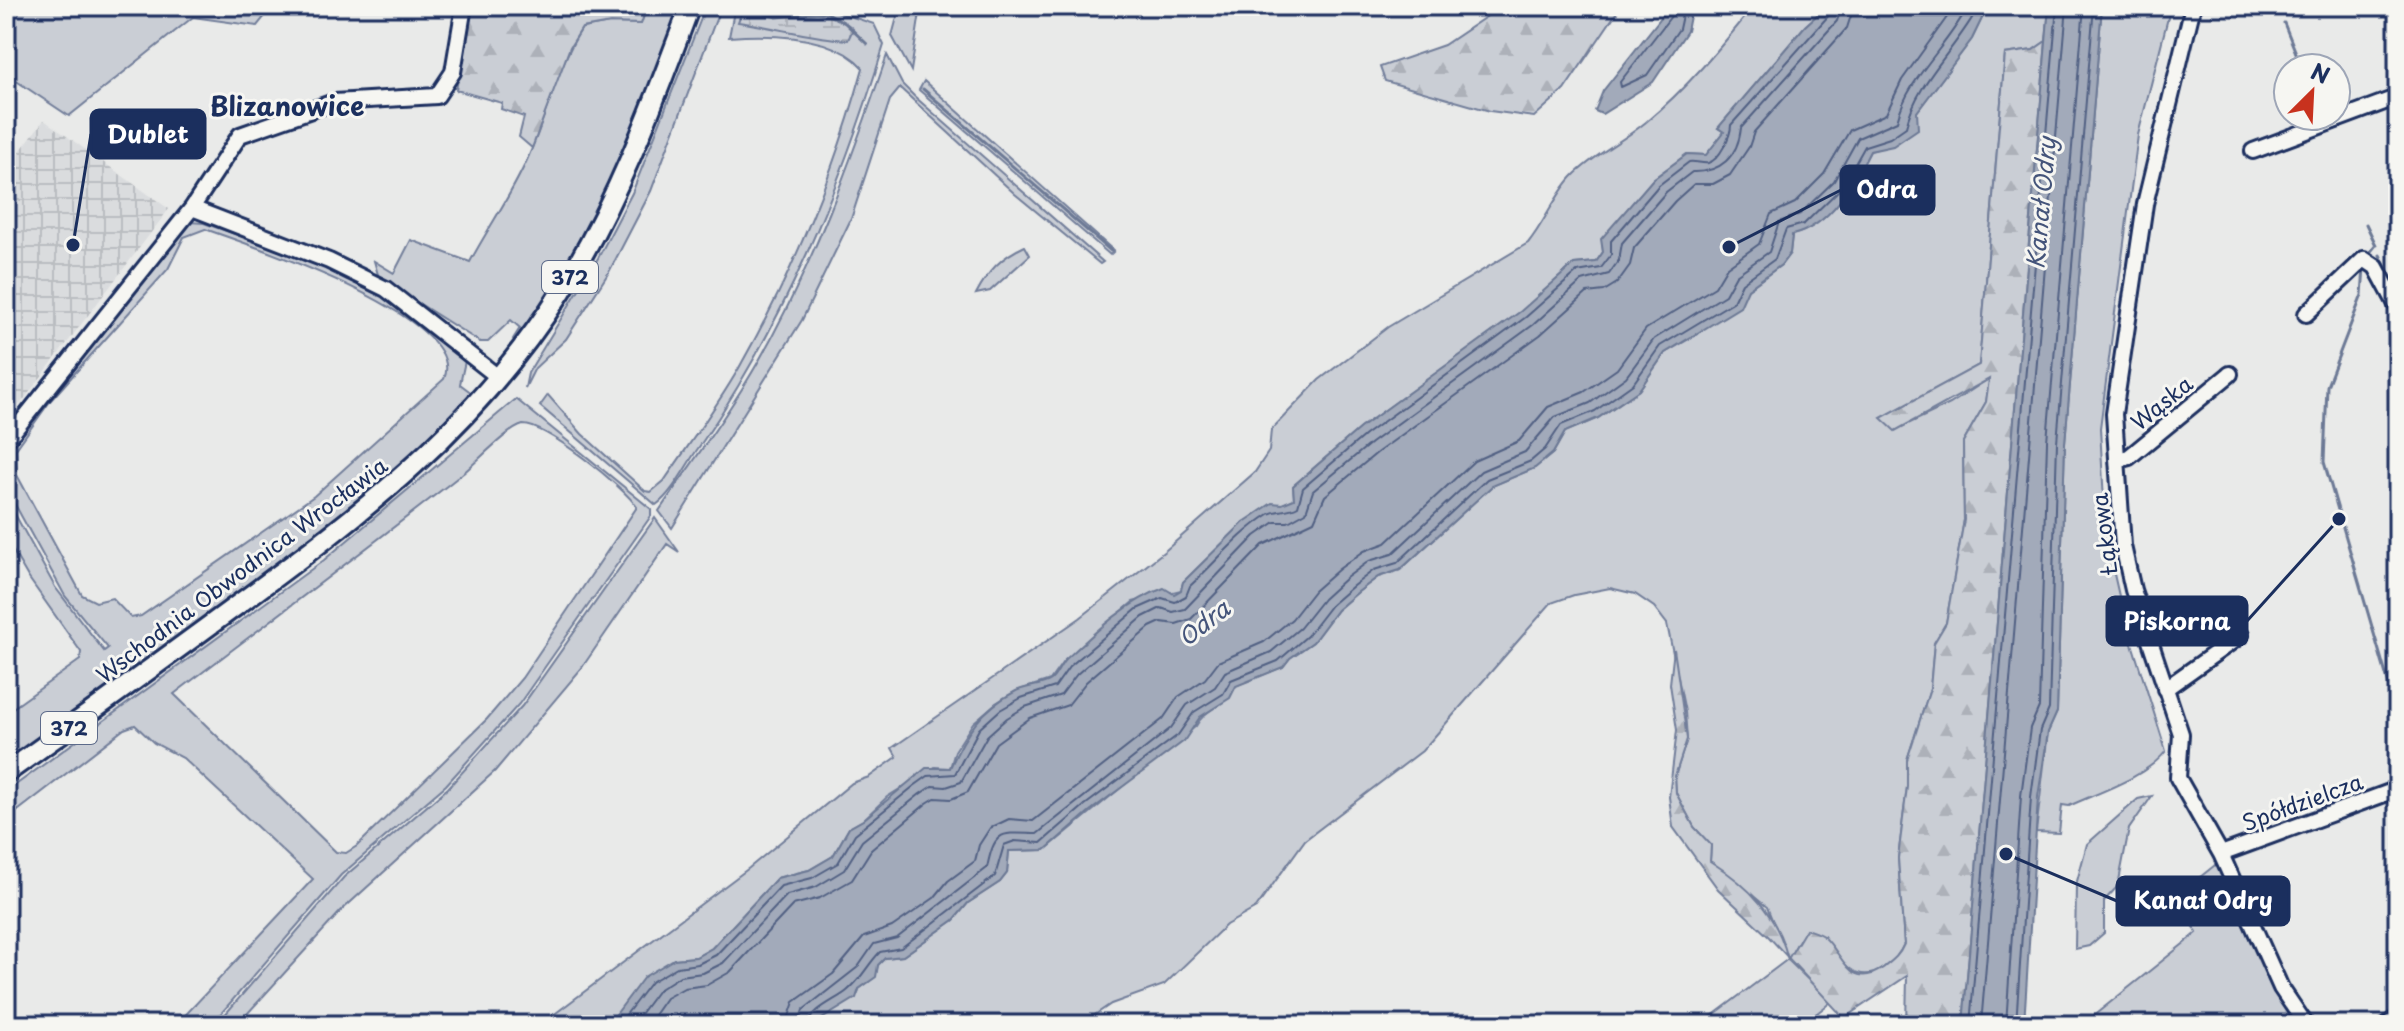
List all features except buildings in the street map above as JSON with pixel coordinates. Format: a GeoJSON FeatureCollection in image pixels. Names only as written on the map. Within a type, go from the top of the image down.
{"type":"FeatureCollection","features":[{"type":"Feature","properties":{"kind":"main road","name":"Wschodnia Obwodnica Wrocławia"},"geometry":{"type":"LineString","coordinates":[[6,773],[369,507],[434,449],[498,377],[561,292],[607,211],[646,124],[690,6]]}},
{"type":"Feature","properties":{"kind":"street"},"geometry":{"type":"LineString","coordinates":[[6,441],[192,208],[233,142],[249,130],[334,102],[439,95],[453,72],[464,6]]}},
{"type":"Feature","properties":{"kind":"street","name":"Łąkowa"},"geometry":{"type":"LineString","coordinates":[[2193,6],[2145,204],[2114,414],[2123,546],[2181,734],[2178,778],[2221,854],[2281,988],[2306,1025]]}},
{"type":"Feature","properties":{"kind":"street"},"geometry":{"type":"LineString","coordinates":[[2253,151],[2398,97]]}},
{"type":"Feature","properties":{"kind":"street"},"geometry":{"type":"LineString","coordinates":[[192,208],[329,261],[386,289],[498,377]]}},
{"type":"Feature","properties":{"kind":"street"},"geometry":{"type":"LineString","coordinates":[[2306,314],[2364,259],[2376,267],[2398,308]]}},
{"type":"Feature","properties":{"kind":"street","name":"Wąska"},"geometry":{"type":"LineString","coordinates":[[2118,460],[2129,457],[2230,374]]}},
{"type":"Feature","properties":{"kind":"street"},"geometry":{"type":"LineString","coordinates":[[2165,689],[2241,635]]}},
{"type":"Feature","properties":{"kind":"street","name":"Spółdzielcza"},"geometry":{"type":"LineString","coordinates":[[2221,854],[2398,789]]}},
{"type":"Feature","properties":{"kind":"street"},"geometry":{"type":"LineString","coordinates":[[2387,1025],[2398,1017]]}},
{"type":"Feature","properties":{"kind":"shaded area"},"geometry":{"type":"Polygon","coordinates":[[[44,120],[169,209],[6,423],[6,169],[44,120]]]}},
{"type":"Feature","properties":{"kind":"green space"},"geometry":{"type":"Polygon","coordinates":[[[6,6],[261,6],[270,10],[257,26],[193,17],[69,116],[6,74],[6,6]]]}},
{"type":"Feature","properties":{"kind":"green space"},"geometry":{"type":"Polygon","coordinates":[[[471,6],[647,6],[641,24],[610,23],[582,28],[570,47],[532,148],[519,137],[524,117],[501,109],[502,103],[456,90],[471,6]]]}},
{"type":"Feature","properties":{"kind":"green space"},"geometry":{"type":"Polygon","coordinates":[[[502,6],[621,6],[618,15],[502,6]]]}},
{"type":"Feature","properties":{"kind":"green space"},"geometry":{"type":"Polygon","coordinates":[[[647,6],[680,6],[628,137],[589,222],[567,263],[516,342],[513,339],[520,328],[511,320],[488,342],[480,342],[379,278],[374,261],[394,273],[411,240],[470,262],[524,167],[559,74],[582,28],[610,23],[641,24],[647,6]]]}},
{"type":"Feature","properties":{"kind":"green space"},"geometry":{"type":"Polygon","coordinates":[[[706,6],[721,6],[651,191],[609,272],[566,339],[535,368],[525,388],[528,373],[598,258],[632,193],[706,6]]]}},
{"type":"Feature","properties":{"kind":"green space"},"geometry":{"type":"Polygon","coordinates":[[[735,6],[819,6],[874,24],[884,45],[829,203],[783,303],[730,400],[674,486],[656,505],[540,406],[548,395],[582,434],[645,491],[651,492],[664,481],[730,383],[777,296],[825,184],[863,68],[835,48],[818,42],[782,37],[729,37],[735,6]]]}},
{"type":"Feature","properties":{"kind":"green space"},"geometry":{"type":"Polygon","coordinates":[[[744,6],[818,13],[833,17],[853,29],[848,40],[738,22],[744,6]]]}},
{"type":"Feature","properties":{"kind":"green space"},"geometry":{"type":"Polygon","coordinates":[[[900,6],[921,6],[911,71],[892,36],[900,6]]]}},
{"type":"Feature","properties":{"kind":"green space"},"geometry":{"type":"Polygon","coordinates":[[[1502,6],[1621,6],[1564,90],[1534,117],[1490,111],[1385,81],[1380,67],[1444,45],[1502,6]]]}},
{"type":"Feature","properties":{"kind":"green space"},"geometry":{"type":"Polygon","coordinates":[[[1754,6],[1827,6],[1805,26],[1718,128],[1724,132],[1706,155],[1687,154],[1653,179],[1602,239],[1603,252],[1596,262],[1574,264],[1522,311],[1360,428],[1293,486],[1294,499],[1244,522],[1183,582],[1181,590],[1133,602],[1063,662],[1050,680],[1017,691],[996,703],[973,723],[955,751],[950,768],[935,767],[887,797],[863,820],[849,828],[833,856],[809,870],[777,878],[712,948],[696,957],[674,959],[608,1025],[540,1025],[749,868],[852,783],[869,777],[897,757],[892,748],[1080,618],[1166,550],[1255,472],[1269,451],[1271,430],[1319,380],[1388,327],[1528,243],[1572,177],[1661,109],[1703,67],[1754,6]]]}},
{"type":"Feature","properties":{"kind":"green space"},"geometry":{"type":"Polygon","coordinates":[[[1988,6],[2049,6],[2046,41],[2033,50],[2005,54],[1979,365],[1882,418],[1895,430],[1950,404],[1990,378],[1986,402],[1963,442],[1964,520],[1946,623],[1934,643],[1930,689],[1907,760],[1907,787],[1898,858],[1904,944],[1893,960],[1873,973],[1864,974],[1841,961],[1824,936],[1799,940],[1788,960],[1831,1002],[1802,1025],[1700,1025],[1788,959],[1767,907],[1710,861],[1711,845],[1694,827],[1676,793],[1675,776],[1687,739],[1685,712],[1667,624],[1654,607],[1635,594],[1610,588],[1551,603],[1422,751],[1305,840],[1256,908],[1226,925],[1164,985],[1111,1004],[1080,1025],[812,1025],[858,994],[859,989],[875,977],[878,965],[885,958],[903,956],[954,920],[968,903],[1000,882],[1007,873],[1009,851],[1045,850],[1196,726],[1227,698],[1235,686],[1283,667],[1290,658],[1313,642],[1337,610],[1378,577],[1400,570],[1492,486],[1535,468],[1553,453],[1565,432],[1598,418],[1639,390],[1665,353],[1696,335],[1748,289],[1781,265],[1790,253],[1792,235],[1818,223],[1829,213],[1848,190],[1870,151],[1893,143],[1906,134],[1917,112],[1972,39],[1988,6]]]}},
{"type":"Feature","properties":{"kind":"green space"},"geometry":{"type":"Polygon","coordinates":[[[2102,6],[2171,6],[2138,135],[2100,428],[2106,539],[2124,618],[2166,751],[2134,777],[2069,806],[2062,805],[2059,833],[2036,832],[2048,732],[2057,712],[2065,443],[2102,6]]]}},
{"type":"Feature","properties":{"kind":"green space"},"geometry":{"type":"Polygon","coordinates":[[[2046,41],[1963,1025],[1906,1025],[1907,976],[1844,1018],[1789,958],[1806,929],[1824,937],[1848,968],[1862,976],[1883,968],[1898,955],[1904,944],[1898,858],[1907,787],[1907,760],[1930,689],[1934,643],[1946,623],[1964,520],[1963,442],[1986,402],[1989,379],[1895,431],[1881,418],[1979,365],[2005,54],[2033,50],[2046,41]]]}},
{"type":"Feature","properties":{"kind":"green space"},"geometry":{"type":"Polygon","coordinates":[[[887,55],[902,84],[914,96],[1103,262],[1100,264],[1015,194],[900,88],[890,100],[851,219],[802,320],[672,528],[659,511],[734,402],[796,289],[830,212],[887,55]]]}},
{"type":"Feature","properties":{"kind":"green space"},"geometry":{"type":"Polygon","coordinates":[[[924,81],[1114,251],[1110,255],[919,90],[924,81]]]}},
{"type":"Feature","properties":{"kind":"green space"},"geometry":{"type":"Polygon","coordinates":[[[189,222],[204,223],[276,249],[376,292],[436,334],[465,361],[460,384],[472,393],[425,442],[334,523],[6,767],[6,713],[80,660],[81,652],[28,577],[6,539],[6,498],[55,587],[104,651],[108,648],[65,596],[6,488],[6,451],[189,222]],[[205,229],[184,237],[168,269],[51,400],[16,449],[17,475],[82,595],[96,602],[112,598],[131,618],[141,616],[314,496],[444,379],[443,356],[424,332],[392,309],[307,267],[205,229]]]}},
{"type":"Feature","properties":{"kind":"green space"},"geometry":{"type":"Polygon","coordinates":[[[1025,246],[1030,255],[990,291],[976,294],[996,266],[1025,246]]]}},
{"type":"Feature","properties":{"kind":"green space"},"geometry":{"type":"Polygon","coordinates":[[[516,399],[651,509],[651,516],[519,704],[446,785],[341,875],[211,1025],[176,1025],[313,879],[183,758],[154,743],[135,725],[124,729],[6,820],[6,792],[324,560],[516,399]],[[523,425],[509,433],[462,474],[174,694],[336,852],[346,853],[357,846],[487,719],[522,678],[637,507],[584,458],[534,428],[523,425]]]}},
{"type":"Feature","properties":{"kind":"green space"},"geometry":{"type":"Polygon","coordinates":[[[655,518],[679,552],[667,544],[581,669],[495,771],[341,911],[237,1025],[216,1025],[344,877],[448,788],[522,706],[655,518]]]}},
{"type":"Feature","properties":{"kind":"green space"},"geometry":{"type":"Polygon","coordinates":[[[1674,649],[1687,739],[1675,776],[1676,793],[1694,827],[1711,845],[1710,861],[1760,902],[1777,928],[1787,957],[1718,889],[1673,827],[1669,797],[1677,730],[1670,684],[1674,649]]]}},
{"type":"Feature","properties":{"kind":"green space"},"geometry":{"type":"Polygon","coordinates":[[[2152,796],[2129,829],[2118,886],[2104,901],[2104,933],[2089,946],[2075,949],[2076,885],[2087,844],[2138,799],[2152,796]]]}},
{"type":"Feature","properties":{"kind":"green space"},"geometry":{"type":"Polygon","coordinates":[[[2220,861],[2293,1025],[2082,1025],[2197,933],[2179,894],[2220,861]]]}},
{"type":"Feature","properties":{"kind":"water"},"geometry":{"type":"Polygon","coordinates":[[[1670,6],[1692,6],[1687,31],[1653,82],[1602,114],[1595,111],[1603,91],[1670,6]]]}},
{"type":"Feature","properties":{"kind":"water"},"geometry":{"type":"Polygon","coordinates":[[[1827,6],[1988,6],[1972,39],[1917,112],[1918,129],[1893,146],[1870,151],[1839,202],[1818,223],[1792,235],[1790,253],[1781,265],[1748,289],[1740,307],[1665,353],[1639,390],[1598,418],[1565,432],[1553,453],[1535,468],[1492,486],[1400,570],[1378,577],[1337,610],[1313,642],[1290,658],[1283,667],[1236,686],[1230,698],[1200,717],[1184,741],[1090,811],[1045,850],[1009,851],[1007,873],[1000,882],[968,903],[954,920],[903,956],[885,958],[878,965],[876,977],[859,989],[856,998],[812,1025],[608,1025],[644,977],[674,959],[696,957],[712,948],[777,878],[809,870],[833,856],[849,828],[926,768],[950,768],[968,733],[993,706],[1016,691],[1051,680],[1076,650],[1137,601],[1164,588],[1174,594],[1181,590],[1183,582],[1244,522],[1272,503],[1282,504],[1294,499],[1293,486],[1360,428],[1521,311],[1574,264],[1596,262],[1603,252],[1601,239],[1653,179],[1687,154],[1706,155],[1724,132],[1718,128],[1805,26],[1827,6]]]}},
{"type":"Feature","properties":{"kind":"water"},"geometry":{"type":"Polygon","coordinates":[[[2049,6],[2102,6],[2065,443],[2057,712],[2048,732],[2038,797],[2024,1025],[1963,1025],[2049,6]]]}},
{"type":"Feature","properties":{"kind":"waterway"},"geometry":{"type":"LineString","coordinates":[[737,6],[777,17],[826,12],[845,23],[867,44]]}},
{"type":"Feature","properties":{"kind":"waterway"},"geometry":{"type":"LineString","coordinates":[[2284,23],[2296,52]]}},
{"type":"Feature","properties":{"kind":"waterway"},"geometry":{"type":"LineString","coordinates":[[923,89],[1111,251]]}},
{"type":"Feature","properties":{"kind":"waterway"},"geometry":{"type":"LineString","coordinates":[[2366,224],[2376,245],[2368,255]]}},
{"type":"Feature","properties":{"kind":"waterway"},"geometry":{"type":"LineString","coordinates":[[2380,255],[2398,293]]}},
{"type":"Feature","properties":{"kind":"waterway"},"geometry":{"type":"LineString","coordinates":[[2364,267],[2362,295],[2327,386],[2324,462],[2398,716]]}},
{"type":"Feature","properties":{"kind":"place","name":"Dublet"},"geometry":{"type":"Point","coordinates":[73,245]}},
{"type":"Feature","properties":{"kind":"place","name":"Odra"},"geometry":{"type":"Point","coordinates":[1729,247]}},
{"type":"Feature","properties":{"kind":"place","name":"Piskorna"},"geometry":{"type":"Point","coordinates":[2339,519]}},
{"type":"Feature","properties":{"kind":"place","name":"Kanał Odry"},"geometry":{"type":"Point","coordinates":[2006,854]}},
{"type":"Feature","properties":{"kind":"district","name":"Blizanowice"},"geometry":{"type":"Point","coordinates":[287,105]}}]}
